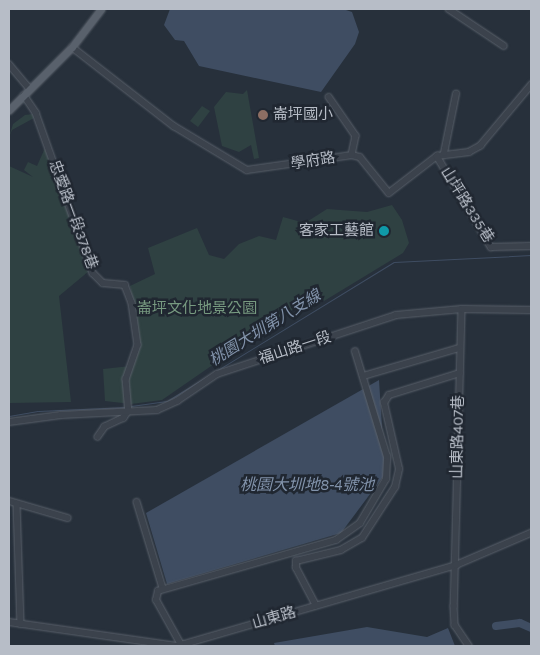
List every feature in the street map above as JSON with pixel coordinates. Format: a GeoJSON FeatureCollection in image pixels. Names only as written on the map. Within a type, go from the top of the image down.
{"type":"FeatureCollection","features":[{"type":"Feature","properties":{"kind":"main road"},"geometry":{"type":"LineString","coordinates":[[9,110],[72,47],[101,9]]}},
{"type":"Feature","properties":{"kind":"street"},"geometry":{"type":"LineString","coordinates":[[449,9],[504,46]]}},
{"type":"Feature","properties":{"kind":"street","name":"學府路"},"geometry":{"type":"LineString","coordinates":[[72,47],[174,126],[246,170],[352,155],[360,157],[389,194],[437,156],[444,153],[469,152],[480,146],[531,85]]}},
{"type":"Feature","properties":{"kind":"street"},"geometry":{"type":"LineString","coordinates":[[9,64],[30,89]]}},
{"type":"Feature","properties":{"kind":"street"},"geometry":{"type":"LineString","coordinates":[[444,153],[456,94]]}},
{"type":"Feature","properties":{"kind":"street","name":"忠愛路一段378巷"},"geometry":{"type":"LineString","coordinates":[[24,95],[36,113],[92,273],[103,283],[125,285],[128,289],[138,345],[126,380],[129,408]]}},
{"type":"Feature","properties":{"kind":"street"},"geometry":{"type":"LineString","coordinates":[[329,98],[356,136],[352,155]]}},
{"type":"Feature","properties":{"kind":"street","name":"山坪路335巷"},"geometry":{"type":"LineString","coordinates":[[437,156],[491,247],[531,246]]}},
{"type":"Feature","properties":{"kind":"street","name":"福山路一段"},"geometry":{"type":"LineString","coordinates":[[9,422],[129,408],[157,410],[177,401],[217,374],[396,315],[462,309],[531,310]]}},
{"type":"Feature","properties":{"kind":"street","name":"山東路407巷"},"geometry":{"type":"LineString","coordinates":[[462,309],[459,348],[455,625],[469,646]]}},
{"type":"Feature","properties":{"kind":"street"},"geometry":{"type":"LineString","coordinates":[[364,376],[459,348]]}},
{"type":"Feature","properties":{"kind":"street"},"geometry":{"type":"LineString","coordinates":[[179,646],[156,600],[156,594],[163,588],[330,542],[344,537],[360,523],[386,479],[387,457],[364,376],[355,352]]}},
{"type":"Feature","properties":{"kind":"street"},"geometry":{"type":"LineString","coordinates":[[316,606],[296,568],[296,561],[341,550],[362,538],[376,522],[395,486],[400,469],[384,403],[389,396],[460,373]]}},
{"type":"Feature","properties":{"kind":"street"},"geometry":{"type":"LineString","coordinates":[[98,437],[105,427],[124,418],[129,408]]}},
{"type":"Feature","properties":{"kind":"street"},"geometry":{"type":"LineString","coordinates":[[9,501],[68,518]]}},
{"type":"Feature","properties":{"kind":"street"},"geometry":{"type":"LineString","coordinates":[[138,502],[163,588]]}},
{"type":"Feature","properties":{"kind":"street"},"geometry":{"type":"LineString","coordinates":[[17,504],[21,624]]}},
{"type":"Feature","properties":{"kind":"street","name":"山東路"},"geometry":{"type":"LineString","coordinates":[[9,622],[179,646],[456,565],[531,533]]}},
{"type":"Feature","properties":{"kind":"green space"},"geometry":{"type":"Polygon","coordinates":[[[247,90],[259,158],[254,159],[251,145],[239,152],[222,146],[214,107],[226,92],[243,94],[247,90]]]}},
{"type":"Feature","properties":{"kind":"green space"},"geometry":{"type":"Polygon","coordinates":[[[202,106],[210,111],[198,127],[190,121],[202,106]]]}},
{"type":"Feature","properties":{"kind":"green space"},"geometry":{"type":"Polygon","coordinates":[[[33,114],[34,118],[12,130],[9,137],[13,124],[25,115],[33,114]]]}},
{"type":"Feature","properties":{"kind":"green space"},"geometry":{"type":"Polygon","coordinates":[[[45,148],[89,271],[59,296],[71,402],[9,403],[9,166],[33,177],[24,170],[28,162],[37,166],[45,148]]]}},
{"type":"Feature","properties":{"kind":"green space","name":"崙坪文化地景公園"},"geometry":{"type":"Polygon","coordinates":[[[392,205],[402,220],[409,243],[403,253],[324,301],[317,293],[162,400],[131,404],[105,401],[103,369],[131,366],[140,346],[130,286],[155,274],[148,248],[197,228],[209,255],[224,259],[239,244],[259,236],[276,240],[283,217],[305,223],[327,209],[367,212],[392,205]]]}},
{"type":"Feature","properties":{"kind":"water"},"geometry":{"type":"Polygon","coordinates":[[[170,9],[343,9],[352,12],[359,32],[355,44],[321,92],[199,66],[184,41],[175,40],[164,25],[170,9]]]}},
{"type":"Feature","properties":{"kind":"water","name":"桃園大圳地8-4號池"},"geometry":{"type":"Polygon","coordinates":[[[379,380],[385,474],[341,533],[167,584],[146,513],[379,380]]]}},
{"type":"Feature","properties":{"kind":"water"},"geometry":{"type":"Polygon","coordinates":[[[367,627],[427,637],[448,628],[455,646],[275,646],[274,643],[367,627]]]}},
{"type":"Feature","properties":{"kind":"waterway","name":"桃園大圳第八支線"},"geometry":{"type":"LineString","coordinates":[[131,406],[167,401],[394,262],[531,255]]}},
{"type":"Feature","properties":{"kind":"waterway","name":"桃園大圳第八支線"},"geometry":{"type":"LineString","coordinates":[[9,416],[38,411],[127,407]]}},
{"type":"Feature","properties":{"kind":"waterway"},"geometry":{"type":"LineString","coordinates":[[496,626],[520,623],[531,628]]}},
{"type":"Feature","properties":{"kind":"place","name":"崙坪國小"},"geometry":{"type":"Point","coordinates":[263,115]}},
{"type":"Feature","properties":{"kind":"place","name":"客家工藝館"},"geometry":{"type":"Point","coordinates":[384,231]}}]}
